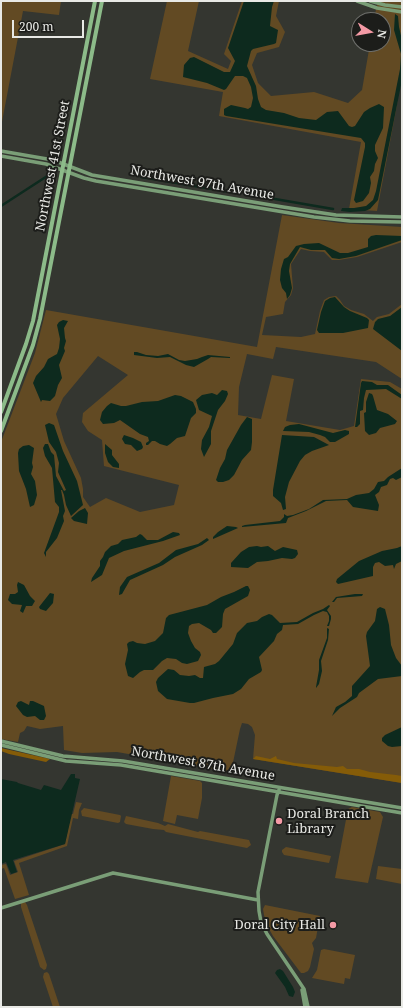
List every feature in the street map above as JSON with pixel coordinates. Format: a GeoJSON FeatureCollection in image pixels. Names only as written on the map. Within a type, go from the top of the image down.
{"type":"FeatureCollection","features":[{"type":"Feature","properties":{"kind":"main road","name":"Northwest 41st Street"},"geometry":{"type":"LineString","coordinates":[[1,412],[29,335],[95,1]]}},
{"type":"Feature","properties":{"kind":"main road","name":"Northwest 41st Street"},"geometry":{"type":"LineString","coordinates":[[1,431],[36,335],[102,1]]}},
{"type":"Feature","properties":{"kind":"main road"},"geometry":{"type":"LineString","coordinates":[[49,236],[56,237]]}},
{"type":"Feature","properties":{"kind":"main road"},"geometry":{"type":"LineString","coordinates":[[45,258],[49,254],[53,254],[48,244]]}},
{"type":"Feature","properties":{"kind":"main road"},"geometry":{"type":"LineString","coordinates":[[43,268],[46,270],[48,276]]}},
{"type":"Feature","properties":{"kind":"main road"},"geometry":{"type":"LineString","coordinates":[[36,303],[43,304]]}},
{"type":"Feature","properties":{"kind":"main road"},"geometry":{"type":"LineString","coordinates":[[6,400],[12,402]]}},
{"type":"Feature","properties":{"kind":"street"},"geometry":{"type":"LineString","coordinates":[[357,1],[377,8],[402,12]]}},
{"type":"Feature","properties":{"kind":"street"},"geometry":{"type":"LineString","coordinates":[[370,1],[402,7]]}},
{"type":"Feature","properties":{"kind":"street","name":"Northwest 97th Avenue"},"geometry":{"type":"LineString","coordinates":[[1,151],[50,160],[63,164],[69,169],[96,181],[314,217],[350,221],[402,222]]}},
{"type":"Feature","properties":{"kind":"street","name":"Northwest 97th Avenue"},"geometry":{"type":"LineString","coordinates":[[1,156],[41,162],[62,169],[69,169],[92,175],[314,212],[350,216],[402,217]]}},
{"type":"Feature","properties":{"kind":"street","name":"Northwest 87th Avenue"},"geometry":{"type":"LineString","coordinates":[[1,741],[58,758],[123,761],[402,808]]}},
{"type":"Feature","properties":{"kind":"street","name":"Northwest 87th Avenue"},"geometry":{"type":"LineString","coordinates":[[1,745],[79,763],[121,766],[402,813]]}},
{"type":"Feature","properties":{"kind":"street"},"geometry":{"type":"LineString","coordinates":[[278,787],[260,880],[258,900],[260,918],[266,934],[295,974],[301,985],[306,1007]]}},
{"type":"Feature","properties":{"kind":"street"},"geometry":{"type":"LineString","coordinates":[[1,908],[113,873],[258,900]]}},
{"type":"Feature","properties":{"kind":"shaded area"},"geometry":{"type":"Polygon","coordinates":[[[1,1],[61,1],[59,15],[23,11],[1,127],[1,1]]]}},
{"type":"Feature","properties":{"kind":"shaded area"},"geometry":{"type":"Polygon","coordinates":[[[167,1],[199,1],[188,51],[228,69],[231,61],[224,54],[242,1],[279,1],[276,16],[285,32],[279,47],[257,53],[252,65],[258,83],[271,96],[314,92],[348,103],[362,90],[369,52],[391,52],[391,12],[375,12],[378,1],[402,1],[402,55],[397,105],[377,211],[349,209],[361,142],[219,116],[223,92],[150,79],[167,1]]]}},
{"type":"Feature","properties":{"kind":"shaded area"},"geometry":{"type":"Polygon","coordinates":[[[244,1],[274,1],[270,26],[278,30],[276,43],[253,49],[251,51],[247,66],[256,86],[261,107],[266,110],[284,113],[299,118],[316,120],[327,112],[338,111],[349,126],[352,127],[355,126],[364,112],[370,108],[379,104],[384,107],[383,128],[375,145],[375,151],[378,158],[374,171],[370,177],[371,183],[369,193],[363,201],[356,203],[354,200],[365,147],[365,143],[361,138],[226,116],[224,115],[224,109],[231,105],[248,109],[251,107],[253,98],[251,87],[247,78],[243,76],[235,76],[224,90],[207,83],[183,77],[184,65],[190,58],[194,57],[224,72],[230,72],[235,61],[228,48],[244,1]]]}},
{"type":"Feature","properties":{"kind":"shaded area"},"geometry":{"type":"Polygon","coordinates":[[[395,14],[398,16],[402,40],[402,80],[378,200],[370,209],[365,211],[341,211],[342,208],[366,206],[373,200],[376,191],[400,69],[401,54],[394,30],[395,14]]]}},
{"type":"Feature","properties":{"kind":"shaded area"},"geometry":{"type":"Polygon","coordinates":[[[282,215],[339,223],[402,227],[402,242],[357,257],[332,260],[324,252],[301,249],[291,264],[293,288],[291,295],[285,302],[283,314],[266,317],[262,335],[301,337],[315,334],[324,300],[329,297],[336,296],[344,306],[364,314],[373,321],[377,317],[389,314],[402,304],[402,379],[376,362],[276,347],[273,359],[247,354],[239,387],[238,415],[261,419],[272,375],[294,379],[286,421],[340,430],[354,426],[361,379],[390,382],[402,389],[402,783],[253,759],[255,735],[252,727],[248,724],[242,723],[231,772],[117,752],[82,753],[64,750],[63,726],[40,729],[27,726],[24,731],[20,733],[18,742],[1,739],[1,442],[35,353],[46,310],[257,347],[282,215]],[[98,356],[63,398],[56,414],[64,441],[81,478],[83,497],[90,507],[106,498],[140,512],[174,505],[179,485],[104,466],[102,440],[88,431],[82,422],[83,413],[128,375],[98,356]]]}},
{"type":"Feature","properties":{"kind":"shaded area"},"geometry":{"type":"Polygon","coordinates":[[[371,236],[402,236],[402,240],[356,256],[339,259],[332,258],[325,250],[311,250],[300,247],[290,264],[289,271],[292,288],[287,299],[280,280],[281,269],[284,259],[288,257],[296,246],[319,243],[340,253],[348,253],[368,247],[368,239],[371,236]]]}},
{"type":"Feature","properties":{"kind":"shaded area"},"geometry":{"type":"Polygon","coordinates":[[[335,297],[350,311],[367,318],[369,320],[368,328],[343,333],[319,333],[317,330],[325,301],[335,297]]]}},
{"type":"Feature","properties":{"kind":"shaded area"},"geometry":{"type":"Polygon","coordinates":[[[402,307],[402,351],[373,329],[375,322],[378,319],[390,316],[402,307]]]}},
{"type":"Feature","properties":{"kind":"shaded area"},"geometry":{"type":"Polygon","coordinates":[[[63,320],[68,321],[64,328],[66,341],[64,348],[65,351],[59,365],[62,378],[55,396],[50,401],[42,400],[41,402],[33,383],[48,359],[57,354],[60,339],[57,325],[63,320]]]}},
{"type":"Feature","properties":{"kind":"shaded area"},"geometry":{"type":"Polygon","coordinates":[[[134,352],[158,356],[168,354],[179,360],[185,361],[208,355],[230,358],[211,357],[194,367],[186,365],[170,357],[157,358],[134,355],[134,352]]]}},
{"type":"Feature","properties":{"kind":"shaded area"},"geometry":{"type":"Polygon","coordinates":[[[362,381],[372,382],[377,385],[388,385],[402,395],[402,399],[386,389],[366,390],[363,410],[360,411],[360,424],[355,427],[361,383],[362,381]]]}},
{"type":"Feature","properties":{"kind":"shaded area"},"geometry":{"type":"Polygon","coordinates":[[[222,390],[227,391],[228,394],[218,410],[211,431],[211,444],[204,457],[201,449],[202,440],[209,427],[212,416],[199,410],[196,400],[202,395],[212,393],[217,395],[222,390]]]}},
{"type":"Feature","properties":{"kind":"shaded area"},"geometry":{"type":"Polygon","coordinates":[[[369,393],[373,396],[377,410],[388,414],[397,421],[395,424],[380,428],[376,433],[369,435],[365,431],[364,413],[366,412],[366,402],[369,393]]]}},
{"type":"Feature","properties":{"kind":"shaded area"},"geometry":{"type":"Polygon","coordinates":[[[175,395],[181,396],[193,402],[196,413],[191,418],[185,436],[177,438],[167,446],[155,441],[152,441],[146,445],[149,441],[148,437],[140,434],[120,420],[114,423],[103,424],[100,420],[102,412],[111,403],[126,406],[142,402],[158,401],[175,395]]]}},
{"type":"Feature","properties":{"kind":"shaded area"},"geometry":{"type":"Polygon","coordinates":[[[247,417],[252,419],[251,450],[242,460],[234,475],[229,480],[218,482],[216,480],[225,459],[227,450],[247,417]]]}},
{"type":"Feature","properties":{"kind":"shaded area"},"geometry":{"type":"Polygon","coordinates":[[[49,423],[54,425],[63,451],[77,481],[83,505],[71,516],[61,490],[65,511],[63,516],[64,521],[57,538],[46,552],[46,557],[44,553],[59,512],[59,507],[55,502],[52,468],[45,456],[43,448],[45,444],[48,444],[54,455],[56,476],[64,491],[66,490],[58,472],[59,463],[56,452],[49,442],[45,425],[49,423]]]}},
{"type":"Feature","properties":{"kind":"shaded area"},"geometry":{"type":"Polygon","coordinates":[[[299,424],[333,433],[345,430],[349,431],[349,434],[335,442],[330,442],[325,437],[309,432],[283,431],[285,427],[299,424]]]}},
{"type":"Feature","properties":{"kind":"shaded area"},"geometry":{"type":"Polygon","coordinates":[[[124,435],[141,442],[143,447],[142,449],[137,451],[131,445],[125,444],[122,439],[124,435]]]}},
{"type":"Feature","properties":{"kind":"shaded area"},"geometry":{"type":"Polygon","coordinates":[[[282,435],[314,437],[329,445],[312,451],[305,455],[300,461],[289,482],[285,497],[286,509],[283,510],[281,503],[273,496],[282,435]]]}},
{"type":"Feature","properties":{"kind":"shaded area"},"geometry":{"type":"Polygon","coordinates":[[[105,444],[112,450],[112,455],[119,464],[119,468],[113,467],[108,462],[105,453],[105,444]]]}},
{"type":"Feature","properties":{"kind":"shaded area"},"geometry":{"type":"Polygon","coordinates":[[[29,445],[34,448],[31,474],[35,481],[37,495],[34,505],[30,507],[26,489],[19,471],[18,453],[19,449],[23,446],[29,445]]]}},
{"type":"Feature","properties":{"kind":"shaded area"},"geometry":{"type":"Polygon","coordinates":[[[402,468],[402,477],[396,480],[393,478],[390,479],[387,485],[381,487],[379,492],[375,495],[379,505],[378,511],[353,507],[347,500],[326,501],[306,511],[288,518],[286,523],[242,527],[245,525],[280,521],[284,517],[284,514],[287,516],[293,515],[309,509],[323,500],[347,499],[356,495],[369,493],[374,489],[378,482],[384,481],[402,468]]]}},
{"type":"Feature","properties":{"kind":"shaded area"},"geometry":{"type":"Polygon","coordinates":[[[85,508],[88,513],[87,524],[74,521],[71,518],[79,511],[85,508]]]}},
{"type":"Feature","properties":{"kind":"shaded area"},"geometry":{"type":"Polygon","coordinates":[[[227,526],[238,528],[213,539],[218,532],[227,526]]]}},
{"type":"Feature","properties":{"kind":"shaded area"},"geometry":{"type":"Polygon","coordinates":[[[173,532],[179,533],[180,535],[124,551],[109,558],[102,575],[91,582],[100,566],[100,561],[105,552],[111,546],[118,544],[122,540],[136,537],[140,534],[147,540],[158,540],[173,532]]]}},
{"type":"Feature","properties":{"kind":"shaded area"},"geometry":{"type":"Polygon","coordinates":[[[207,538],[209,540],[202,545],[130,580],[122,594],[119,595],[120,587],[127,577],[159,563],[176,550],[198,544],[207,538]]]}},
{"type":"Feature","properties":{"kind":"shaded area"},"geometry":{"type":"Polygon","coordinates":[[[268,546],[275,551],[283,547],[297,550],[298,554],[292,559],[282,558],[257,562],[248,568],[231,567],[231,563],[241,552],[249,547],[268,546]]]}},
{"type":"Feature","properties":{"kind":"shaded area"},"geometry":{"type":"Polygon","coordinates":[[[402,546],[402,561],[396,564],[394,569],[393,565],[385,566],[379,562],[375,563],[373,567],[373,576],[338,584],[336,582],[337,579],[359,561],[382,551],[402,546]]]}},
{"type":"Feature","properties":{"kind":"shaded area"},"geometry":{"type":"Polygon","coordinates":[[[18,582],[24,585],[30,596],[35,601],[32,606],[26,606],[23,613],[20,611],[22,605],[12,604],[8,600],[10,594],[15,594],[18,592],[18,582]]]}},
{"type":"Feature","properties":{"kind":"shaded area"},"geometry":{"type":"Polygon","coordinates":[[[248,586],[250,590],[248,596],[225,609],[222,627],[216,633],[213,633],[211,630],[199,623],[189,626],[188,633],[191,641],[201,655],[198,661],[187,664],[176,659],[167,658],[153,670],[144,670],[133,678],[128,676],[125,664],[128,650],[127,644],[129,642],[133,641],[145,644],[155,641],[163,633],[166,618],[169,615],[207,605],[248,586]]]}},
{"type":"Feature","properties":{"kind":"shaded area"},"geometry":{"type":"Polygon","coordinates":[[[50,593],[54,594],[53,603],[46,611],[40,609],[39,607],[50,593]]]}},
{"type":"Feature","properties":{"kind":"shaded area"},"geometry":{"type":"Polygon","coordinates":[[[363,594],[362,596],[337,598],[334,602],[332,602],[336,597],[363,594]]]}},
{"type":"Feature","properties":{"kind":"shaded area"},"geometry":{"type":"Polygon","coordinates":[[[329,605],[330,606],[327,610],[331,616],[331,619],[329,626],[327,626],[329,616],[327,612],[323,611],[298,624],[283,625],[282,630],[277,634],[274,641],[259,657],[262,670],[261,672],[249,679],[241,689],[233,694],[190,703],[167,699],[158,691],[156,682],[158,678],[168,669],[174,670],[180,675],[195,675],[203,678],[204,667],[215,664],[219,661],[233,644],[237,633],[247,623],[257,621],[269,614],[280,623],[297,622],[329,605]]]}},
{"type":"Feature","properties":{"kind":"shaded area"},"geometry":{"type":"Polygon","coordinates":[[[380,607],[385,609],[389,625],[391,645],[396,658],[402,666],[402,676],[378,679],[359,693],[357,697],[340,708],[332,716],[336,707],[352,696],[352,686],[370,666],[366,636],[367,632],[375,621],[377,609],[380,607]]]}},
{"type":"Feature","properties":{"kind":"shaded area"},"geometry":{"type":"Polygon","coordinates":[[[327,628],[329,629],[328,640],[321,661],[322,671],[319,684],[316,688],[319,660],[327,638],[327,628]]]}},
{"type":"Feature","properties":{"kind":"shaded area"},"geometry":{"type":"Polygon","coordinates":[[[21,701],[29,705],[30,701],[33,701],[44,706],[46,716],[44,720],[40,720],[35,716],[27,717],[23,715],[16,706],[18,702],[21,701]]]}},
{"type":"Feature","properties":{"kind":"shaded area"},"geometry":{"type":"Polygon","coordinates":[[[402,727],[402,746],[388,746],[382,741],[382,738],[385,735],[402,727]]]}},
{"type":"Feature","properties":{"kind":"shaded area"},"geometry":{"type":"Polygon","coordinates":[[[1,748],[50,759],[46,762],[9,754],[1,751],[1,748]]]}},
{"type":"Feature","properties":{"kind":"shaded area"},"geometry":{"type":"Polygon","coordinates":[[[256,756],[270,759],[276,756],[277,759],[294,763],[337,767],[343,766],[347,769],[359,769],[402,776],[402,783],[253,759],[256,756]]]}},
{"type":"Feature","properties":{"kind":"shaded area"},"geometry":{"type":"Polygon","coordinates":[[[71,774],[75,774],[75,778],[80,779],[65,844],[13,860],[17,872],[11,874],[6,862],[1,864],[1,779],[17,782],[41,790],[44,785],[61,790],[71,774]]]}},
{"type":"Feature","properties":{"kind":"shaded area"},"geometry":{"type":"Polygon","coordinates":[[[171,776],[200,781],[202,783],[202,798],[198,819],[177,815],[175,824],[163,821],[171,776]]]}},
{"type":"Feature","properties":{"kind":"shaded area"},"geometry":{"type":"Polygon","coordinates":[[[76,802],[82,803],[79,810],[78,819],[73,818],[67,846],[19,863],[29,895],[15,899],[4,868],[1,869],[1,865],[6,864],[10,875],[18,872],[14,861],[65,844],[71,814],[73,814],[76,802]]]}},
{"type":"Feature","properties":{"kind":"shaded area"},"geometry":{"type":"Polygon","coordinates":[[[352,807],[380,812],[383,817],[368,883],[335,878],[348,809],[352,807]]]}},
{"type":"Feature","properties":{"kind":"shaded area"},"geometry":{"type":"Polygon","coordinates":[[[84,808],[120,815],[120,822],[118,823],[82,816],[81,811],[84,808]]]}},
{"type":"Feature","properties":{"kind":"shaded area"},"geometry":{"type":"Polygon","coordinates":[[[126,816],[165,826],[168,824],[198,832],[200,831],[249,840],[251,845],[247,848],[166,832],[164,830],[126,824],[124,822],[126,816]]]}},
{"type":"Feature","properties":{"kind":"shaded area"},"geometry":{"type":"Polygon","coordinates":[[[286,847],[331,856],[329,863],[284,855],[282,850],[286,847]]]}},
{"type":"Feature","properties":{"kind":"shaded area"},"geometry":{"type":"Polygon","coordinates":[[[378,866],[402,869],[402,884],[376,879],[378,866]]]}},
{"type":"Feature","properties":{"kind":"shaded area"},"geometry":{"type":"Polygon","coordinates":[[[25,902],[47,965],[46,969],[44,970],[40,967],[21,907],[21,903],[25,902]]]}},
{"type":"Feature","properties":{"kind":"shaded area"},"geometry":{"type":"Polygon","coordinates":[[[265,905],[320,916],[316,938],[312,943],[314,949],[308,971],[301,973],[273,936],[264,915],[263,909],[265,905]]]}},
{"type":"Feature","properties":{"kind":"shaded area"},"geometry":{"type":"Polygon","coordinates":[[[324,949],[355,955],[350,979],[345,978],[344,984],[312,978],[317,970],[321,950],[324,949]]]}},
{"type":"Feature","properties":{"kind":"shaded area"},"geometry":{"type":"Polygon","coordinates":[[[280,969],[283,971],[293,987],[295,992],[293,997],[289,996],[285,987],[275,973],[280,969]]]}},
{"type":"Feature","properties":{"kind":"shaded area"},"geometry":{"type":"Polygon","coordinates":[[[47,972],[60,1007],[53,1007],[43,977],[44,973],[47,972]]]}},
{"type":"Feature","properties":{"kind":"waterway"},"geometry":{"type":"LineString","coordinates":[[1,206],[55,171]]}},
{"type":"Feature","properties":{"kind":"waterway"},"geometry":{"type":"LineString","coordinates":[[141,177],[236,193]]}},
{"type":"Feature","properties":{"kind":"waterway"},"geometry":{"type":"LineString","coordinates":[[246,194],[333,209]]}},
{"type":"Feature","properties":{"kind":"place","name":"Doral Branch Library"},"geometry":{"type":"Point","coordinates":[279,821]}},
{"type":"Feature","properties":{"kind":"place","name":"Doral City Hall"},"geometry":{"type":"Point","coordinates":[333,925]}}]}
